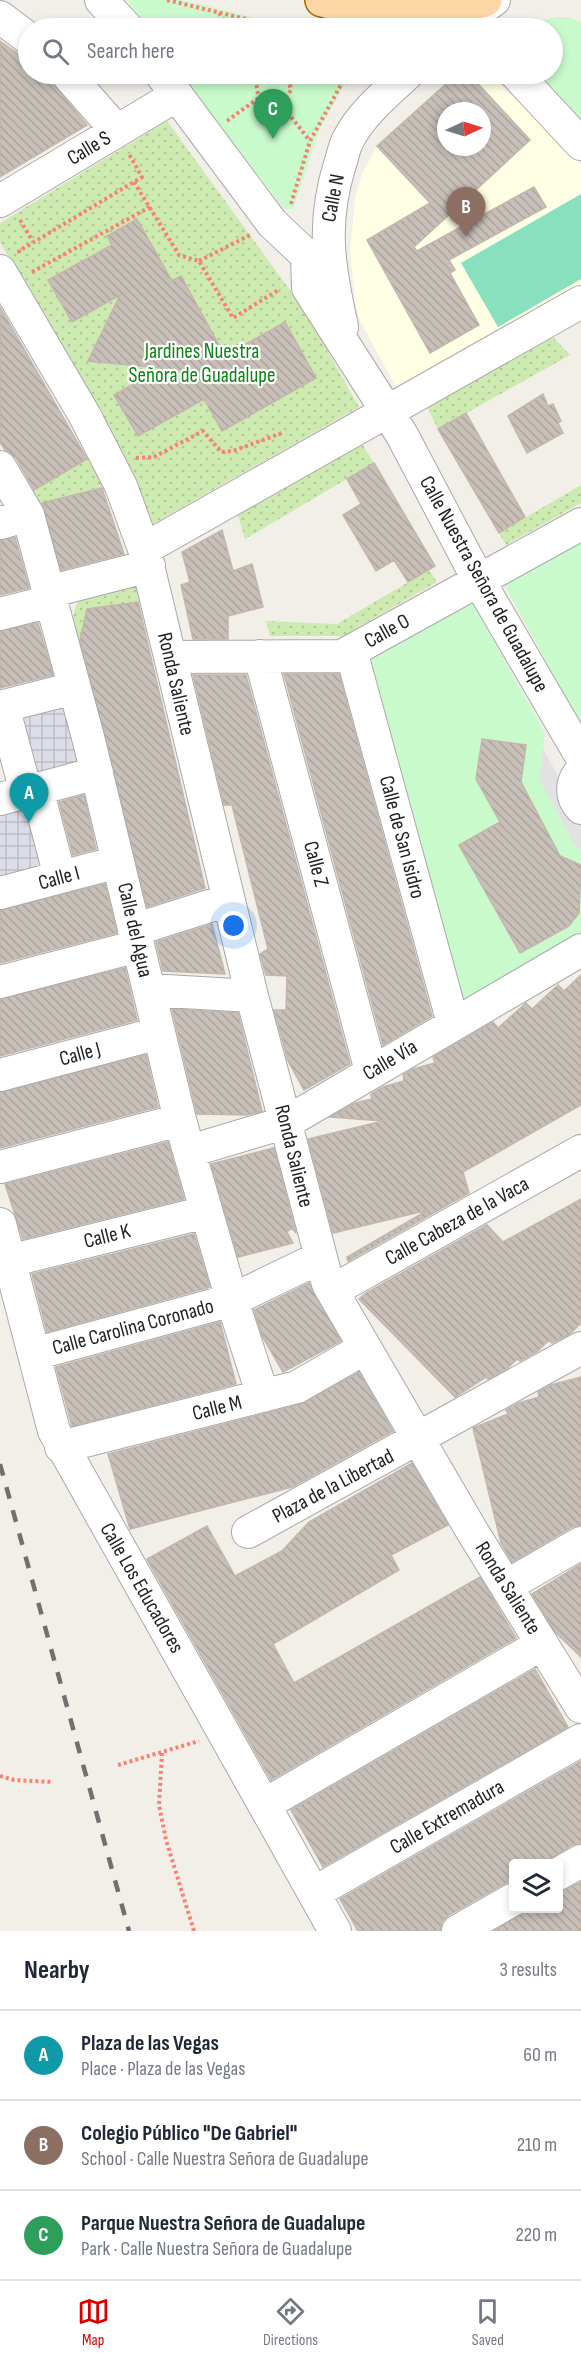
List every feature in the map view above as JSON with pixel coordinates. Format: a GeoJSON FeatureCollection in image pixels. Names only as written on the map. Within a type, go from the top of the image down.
{"type":"FeatureCollection","features":[{"type":"Feature","properties":{"kind":"main road"},"geometry":{"type":"LineString","coordinates":[[322,0],[349,8],[383,12],[440,10],[462,18]]}},
{"type":"Feature","properties":{"kind":"street"},"geometry":{"type":"LineString","coordinates":[[100,0],[123,18]]}},
{"type":"Feature","properties":{"kind":"street"},"geometry":{"type":"LineString","coordinates":[[473,18],[494,0]]}},
{"type":"Feature","properties":{"kind":"street"},"geometry":{"type":"LineString","coordinates":[[478,18],[503,8],[508,0]]}},
{"type":"Feature","properties":{"kind":"street"},"geometry":{"type":"LineString","coordinates":[[0,17],[18,30]]}},
{"type":"Feature","properties":{"kind":"street"},"geometry":{"type":"LineString","coordinates":[[76,84],[123,142]]}},
{"type":"Feature","properties":{"kind":"street"},"geometry":{"type":"LineString","coordinates":[[169,84],[206,135],[290,221],[318,256]]}},
{"type":"Feature","properties":{"kind":"street","name":"Calle S"},"geometry":{"type":"LineString","coordinates":[[10,210],[123,142],[169,84]]}},
{"type":"Feature","properties":{"kind":"street","name":"Calle N"},"geometry":{"type":"LineString","coordinates":[[346,346],[318,256],[326,233],[334,183],[348,140],[361,121],[398,84]]}},
{"type":"Feature","properties":{"kind":"street"},"geometry":{"type":"LineString","coordinates":[[525,84],[581,144]]}},
{"type":"Feature","properties":{"kind":"street"},"geometry":{"type":"LineString","coordinates":[[290,221],[320,197],[348,140]]}},
{"type":"Feature","properties":{"kind":"street","name":"Ronda Saliente"},"geometry":{"type":"LineString","coordinates":[[9,261],[121,486],[146,558],[171,657],[173,678],[252,996],[287,1122],[319,1258],[332,1291],[506,1586],[581,1707]]}},
{"type":"Feature","properties":{"kind":"street"},"geometry":{"type":"LineString","coordinates":[[0,614],[146,558],[387,413],[581,302]]}},
{"type":"Feature","properties":{"kind":"street","name":"Calle Nuestra Señora de Guadalupe"},"geometry":{"type":"LineString","coordinates":[[346,346],[387,413],[581,756]]}},
{"type":"Feature","properties":{"kind":"street","name":"Calle del Agua"},"geometry":{"type":"LineString","coordinates":[[0,467],[14,519],[50,596],[97,773],[180,1120],[232,1300],[263,1396]]}},
{"type":"Feature","properties":{"kind":"street","name":"Calle O"},"geometry":{"type":"LineString","coordinates":[[171,657],[342,656],[581,524]]}},
{"type":"Feature","properties":{"kind":"street","name":"Calle de San Isidro"},"geometry":{"type":"LineString","coordinates":[[351,651],[453,1023]]}},
{"type":"Feature","properties":{"kind":"street","name":"Calle Z"},"geometry":{"type":"LineString","coordinates":[[260,656],[371,1071]]}},
{"type":"Feature","properties":{"kind":"street"},"geometry":{"type":"LineString","coordinates":[[60,877],[21,793],[2,707],[74,688]]}},
{"type":"Feature","properties":{"kind":"street"},"geometry":{"type":"LineString","coordinates":[[581,771],[576,777],[573,791],[581,808]]}},
{"type":"Feature","properties":{"kind":"street"},"geometry":{"type":"LineString","coordinates":[[21,793],[97,773]]}},
{"type":"Feature","properties":{"kind":"street","name":"Calle I"},"geometry":{"type":"LineString","coordinates":[[0,893],[118,862]]}},
{"type":"Feature","properties":{"kind":"street"},"geometry":{"type":"LineString","coordinates":[[0,982],[136,938],[228,900]]}},
{"type":"Feature","properties":{"kind":"street","name":"Calle Vía"},"geometry":{"type":"LineString","coordinates":[[190,1151],[287,1122],[581,950]]}},
{"type":"Feature","properties":{"kind":"street"},"geometry":{"type":"LineString","coordinates":[[149,990],[252,996]]}},
{"type":"Feature","properties":{"kind":"street","name":"Calle J"},"geometry":{"type":"LineString","coordinates":[[0,1075],[159,1033]]}},
{"type":"Feature","properties":{"kind":"street"},"geometry":{"type":"LineString","coordinates":[[0,1167],[180,1120]]}},
{"type":"Feature","properties":{"kind":"street","name":"Calle Cabeza de la Vaca"},"geometry":{"type":"LineString","coordinates":[[332,1291],[581,1151]]}},
{"type":"Feature","properties":{"kind":"street","name":"Calle K"},"geometry":{"type":"LineString","coordinates":[[9,1261],[206,1212]]}},
{"type":"Feature","properties":{"kind":"street","name":"Calle Los Educadores"},"geometry":{"type":"LineString","coordinates":[[0,1224],[54,1431],[335,1931]]}},
{"type":"Feature","properties":{"kind":"street","name":"Calle Carolina Coronado"},"geometry":{"type":"LineString","coordinates":[[34,1354],[232,1300],[319,1258]]}},
{"type":"Feature","properties":{"kind":"street","name":"Calle M"},"geometry":{"type":"LineString","coordinates":[[62,1447],[297,1387],[366,1348]]}},
{"type":"Feature","properties":{"kind":"street","name":"Plaza de la Libertad"},"geometry":{"type":"LineString","coordinates":[[248,1532],[419,1440],[581,1348]]}},
{"type":"Feature","properties":{"kind":"street"},"geometry":{"type":"LineString","coordinates":[[506,1586],[581,1543]]}},
{"type":"Feature","properties":{"kind":"street"},"geometry":{"type":"LineString","coordinates":[[264,1805],[543,1644]]}},
{"type":"Feature","properties":{"kind":"street","name":"Calle Extremadura"},"geometry":{"type":"LineString","coordinates":[[314,1893],[581,1740]]}},
{"type":"Feature","properties":{"kind":"street"},"geometry":{"type":"LineString","coordinates":[[563,1871],[581,1861]]}},
{"type":"Feature","properties":{"kind":"street"},"geometry":{"type":"LineString","coordinates":[[458,1931],[509,1901]]}},
{"type":"Feature","properties":{"kind":"path"},"geometry":{"type":"LineString","coordinates":[[167,0],[240,18]]}},
{"type":"Feature","properties":{"kind":"path"},"geometry":{"type":"LineString","coordinates":[[219,13],[223,18]]}},
{"type":"Feature","properties":{"kind":"path"},"geometry":{"type":"LineString","coordinates":[[256,84],[260,97],[267,103],[280,103],[291,90],[290,84]]}},
{"type":"Feature","properties":{"kind":"path"},"geometry":{"type":"LineString","coordinates":[[134,182],[180,255],[199,261],[290,221],[293,200],[310,141],[341,84]]}},
{"type":"Feature","properties":{"kind":"path"},"geometry":{"type":"LineString","coordinates":[[206,135],[260,97]]}},
{"type":"Feature","properties":{"kind":"path"},"geometry":{"type":"LineString","coordinates":[[280,103],[310,141]]}},
{"type":"Feature","properties":{"kind":"path"},"geometry":{"type":"LineString","coordinates":[[9,261],[33,242],[142,177],[123,142]]}},
{"type":"Feature","properties":{"kind":"path"},"geometry":{"type":"LineString","coordinates":[[31,273],[150,207]]}},
{"type":"Feature","properties":{"kind":"path"},"geometry":{"type":"LineString","coordinates":[[10,210],[33,242]]}},
{"type":"Feature","properties":{"kind":"path"},"geometry":{"type":"LineString","coordinates":[[199,261],[233,318],[284,286]]}},
{"type":"Feature","properties":{"kind":"path"},"geometry":{"type":"LineString","coordinates":[[136,458],[154,458],[203,431],[221,452],[233,451],[282,433]]}},
{"type":"Feature","properties":{"kind":"path"},"geometry":{"type":"LineString","coordinates":[[118,1765],[225,1733]]}},
{"type":"Feature","properties":{"kind":"path"},"geometry":{"type":"LineString","coordinates":[[162,1753],[159,1805],[166,1840],[194,1931]]}},
{"type":"Feature","properties":{"kind":"path"},"geometry":{"type":"LineString","coordinates":[[0,1776],[14,1780],[53,1782]]}},
{"type":"Feature","properties":{"kind":"shaded area"},"geometry":{"type":"Polygon","coordinates":[[[446,84],[500,84],[581,165],[581,284],[396,387],[360,321],[356,306],[350,253],[355,198],[362,174],[377,146],[446,84]]]}},
{"type":"Feature","properties":{"kind":"shaded area"},"geometry":{"type":"Polygon","coordinates":[[[66,700],[86,784],[50,794],[68,862],[0,902],[0,793],[14,789],[0,718],[66,700]]]}},
{"type":"Feature","properties":{"kind":"shaded area"},"geometry":{"type":"Polygon","coordinates":[[[543,748],[581,820],[581,849],[576,848],[539,778],[543,748]]]}},
{"type":"Feature","properties":{"kind":"green space"},"geometry":{"type":"Polygon","coordinates":[[[127,0],[182,0],[255,18],[140,18],[127,0]]]}},
{"type":"Feature","properties":{"kind":"green space"},"geometry":{"type":"Polygon","coordinates":[[[568,17],[581,22],[581,123],[545,84],[563,84],[563,18],[551,18],[568,17]]]}},
{"type":"Feature","properties":{"kind":"green space"},"geometry":{"type":"Polygon","coordinates":[[[190,84],[345,84],[319,131],[293,209],[284,209],[190,84]]]}},
{"type":"Feature","properties":{"kind":"green space","name":"Jardines Nuestra Señora de Guadalupe"},"geometry":{"type":"Polygon","coordinates":[[[167,121],[305,311],[359,407],[151,525],[115,439],[0,242],[0,223],[167,121]]]}},
{"type":"Feature","properties":{"kind":"green space"},"geometry":{"type":"Polygon","coordinates":[[[581,194],[581,279],[498,327],[461,263],[581,194]]]}},
{"type":"Feature","properties":{"kind":"green space"},"geometry":{"type":"Polygon","coordinates":[[[552,336],[570,355],[438,429],[425,403],[552,336]]]}},
{"type":"Feature","properties":{"kind":"green space"},"geometry":{"type":"Polygon","coordinates":[[[360,441],[374,463],[245,539],[236,509],[360,441]]]}},
{"type":"Feature","properties":{"kind":"green space"},"geometry":{"type":"Polygon","coordinates":[[[90,457],[107,486],[36,505],[30,492],[90,457]]]}},
{"type":"Feature","properties":{"kind":"green space"},"geometry":{"type":"Polygon","coordinates":[[[581,485],[581,503],[506,545],[499,533],[581,485]]]}},
{"type":"Feature","properties":{"kind":"green space"},"geometry":{"type":"Polygon","coordinates":[[[581,531],[581,719],[576,716],[500,577],[581,531]]]}},
{"type":"Feature","properties":{"kind":"green space"},"geometry":{"type":"Polygon","coordinates":[[[429,570],[437,582],[343,636],[270,636],[266,621],[337,624],[429,570]]]}},
{"type":"Feature","properties":{"kind":"green space"},"geometry":{"type":"Polygon","coordinates":[[[127,586],[137,588],[139,602],[87,610],[82,632],[91,674],[82,674],[73,623],[77,604],[82,596],[127,586]]]}},
{"type":"Feature","properties":{"kind":"green space"},"geometry":{"type":"Polygon","coordinates":[[[468,595],[545,733],[539,778],[576,848],[581,849],[581,935],[464,1002],[369,653],[468,595]]]}},
{"type":"Feature","properties":{"kind":"building"},"geometry":{"type":"Polygon","coordinates":[[[0,41],[18,54],[18,84],[53,84],[87,125],[0,177],[0,41]]]}},
{"type":"Feature","properties":{"kind":"building"},"geometry":{"type":"Polygon","coordinates":[[[446,84],[478,84],[530,140],[414,247],[417,251],[534,187],[546,207],[449,260],[455,270],[450,273],[479,325],[430,353],[367,240],[430,203],[377,146],[446,84]]]}},
{"type":"Feature","properties":{"kind":"building"},"geometry":{"type":"Polygon","coordinates":[[[137,219],[172,281],[181,276],[225,356],[285,322],[316,378],[222,431],[204,399],[138,436],[114,395],[162,368],[88,361],[120,295],[72,322],[48,280],[112,245],[107,236],[137,219]]]}},
{"type":"Feature","properties":{"kind":"building"},"geometry":{"type":"Polygon","coordinates":[[[0,307],[87,459],[34,490],[16,458],[5,450],[0,442],[0,307]]]}},
{"type":"Feature","properties":{"kind":"building"},"geometry":{"type":"Polygon","coordinates":[[[543,394],[548,406],[553,404],[561,421],[558,423],[563,433],[527,453],[508,416],[543,394]]]}},
{"type":"Feature","properties":{"kind":"building"},"geometry":{"type":"Polygon","coordinates":[[[466,413],[525,517],[499,533],[438,429],[466,413]]]}},
{"type":"Feature","properties":{"kind":"building"},"geometry":{"type":"Polygon","coordinates":[[[374,463],[435,566],[408,582],[394,560],[376,571],[343,515],[361,504],[347,479],[374,463]]]}},
{"type":"Feature","properties":{"kind":"building"},"geometry":{"type":"Polygon","coordinates":[[[102,488],[124,554],[61,570],[42,503],[102,488]]]}},
{"type":"Feature","properties":{"kind":"building"},"geometry":{"type":"Polygon","coordinates":[[[222,530],[233,571],[252,564],[263,607],[228,616],[228,639],[193,639],[181,585],[190,582],[182,552],[222,530]]]}},
{"type":"Feature","properties":{"kind":"building"},"geometry":{"type":"Polygon","coordinates":[[[15,537],[29,588],[0,595],[0,540],[15,537]]]}},
{"type":"Feature","properties":{"kind":"building"},"geometry":{"type":"Polygon","coordinates":[[[138,602],[205,888],[147,907],[80,640],[87,609],[138,602]]]}},
{"type":"Feature","properties":{"kind":"building"},"geometry":{"type":"Polygon","coordinates":[[[38,623],[53,675],[0,688],[0,631],[38,623]]]}},
{"type":"Feature","properties":{"kind":"building"},"geometry":{"type":"Polygon","coordinates":[[[284,674],[339,674],[432,1016],[383,1045],[284,674]]]}},
{"type":"Feature","properties":{"kind":"building"},"geometry":{"type":"Polygon","coordinates":[[[193,675],[246,675],[350,1064],[304,1090],[288,1061],[274,1010],[286,1010],[287,976],[266,975],[260,954],[268,949],[232,805],[224,805],[193,675]]]}},
{"type":"Feature","properties":{"kind":"building"},"geometry":{"type":"Polygon","coordinates":[[[482,739],[526,745],[521,782],[560,856],[581,865],[579,913],[569,926],[520,953],[459,845],[500,822],[476,779],[482,739]]]}},
{"type":"Feature","properties":{"kind":"building"},"geometry":{"type":"Polygon","coordinates":[[[84,795],[96,849],[73,855],[59,802],[84,795]]]}},
{"type":"Feature","properties":{"kind":"building"},"geometry":{"type":"Polygon","coordinates":[[[105,884],[117,933],[0,963],[0,910],[105,884]]]}},
{"type":"Feature","properties":{"kind":"building"},"geometry":{"type":"Polygon","coordinates":[[[212,924],[225,974],[163,971],[156,942],[212,924]]]}},
{"type":"Feature","properties":{"kind":"building"},"geometry":{"type":"Polygon","coordinates":[[[125,968],[137,1020],[0,1056],[0,999],[125,968]]]}},
{"type":"Feature","properties":{"kind":"building"},"geometry":{"type":"Polygon","coordinates":[[[581,975],[581,1105],[463,1172],[469,1193],[348,1261],[347,1257],[428,1210],[333,1233],[308,1139],[383,1121],[330,1117],[355,1103],[372,1099],[371,1094],[383,1087],[404,1081],[403,1075],[413,1069],[435,1063],[433,1057],[493,1022],[498,1028],[526,1003],[532,1009],[558,985],[564,991],[581,975]]]}},
{"type":"Feature","properties":{"kind":"building"},"geometry":{"type":"Polygon","coordinates":[[[172,1009],[238,1013],[262,1111],[247,1115],[197,1114],[172,1009]]]}},
{"type":"Feature","properties":{"kind":"building"},"geometry":{"type":"Polygon","coordinates":[[[146,1055],[158,1107],[0,1148],[0,1092],[146,1055]]]}},
{"type":"Feature","properties":{"kind":"building"},"geometry":{"type":"Polygon","coordinates":[[[168,1142],[184,1199],[23,1239],[5,1184],[168,1142]]]}},
{"type":"Feature","properties":{"kind":"building"},"geometry":{"type":"Polygon","coordinates":[[[274,1148],[296,1233],[292,1228],[287,1232],[293,1243],[238,1257],[211,1164],[274,1148]]]}},
{"type":"Feature","properties":{"kind":"building"},"geometry":{"type":"Polygon","coordinates":[[[581,1199],[581,1323],[570,1334],[552,1343],[549,1340],[538,1351],[520,1361],[517,1359],[508,1368],[488,1379],[486,1377],[455,1397],[359,1299],[487,1225],[503,1242],[581,1199]]]}},
{"type":"Feature","properties":{"kind":"building"},"geometry":{"type":"Polygon","coordinates":[[[194,1234],[210,1287],[47,1332],[32,1274],[194,1234]]]}},
{"type":"Feature","properties":{"kind":"building"},"geometry":{"type":"Polygon","coordinates":[[[309,1283],[341,1341],[283,1372],[262,1336],[254,1310],[309,1283]]]}},
{"type":"Feature","properties":{"kind":"building"},"geometry":{"type":"Polygon","coordinates":[[[220,1322],[236,1384],[72,1426],[56,1367],[220,1322]]]}},
{"type":"Feature","properties":{"kind":"building"},"geometry":{"type":"Polygon","coordinates":[[[359,1372],[393,1431],[292,1487],[130,1529],[108,1454],[301,1404],[359,1372]]]}},
{"type":"Feature","properties":{"kind":"building"},"geometry":{"type":"Polygon","coordinates":[[[581,1377],[581,1525],[572,1527],[512,1562],[501,1543],[473,1428],[508,1414],[506,1410],[519,1403],[539,1397],[538,1392],[551,1385],[581,1377]]]}},
{"type":"Feature","properties":{"kind":"building"},"geometry":{"type":"Polygon","coordinates":[[[412,1463],[448,1525],[391,1555],[399,1570],[273,1644],[294,1683],[480,1577],[516,1638],[271,1780],[147,1559],[207,1526],[235,1576],[282,1551],[309,1522],[412,1463]]]}},
{"type":"Feature","properties":{"kind":"building"},"geometry":{"type":"Polygon","coordinates":[[[581,1564],[581,1657],[555,1632],[532,1594],[581,1564]]]}},
{"type":"Feature","properties":{"kind":"building"},"geometry":{"type":"Polygon","coordinates":[[[535,1669],[568,1727],[323,1867],[291,1810],[535,1669]]]}},
{"type":"Feature","properties":{"kind":"building"},"geometry":{"type":"Polygon","coordinates":[[[581,1761],[581,1843],[572,1845],[550,1859],[509,1859],[509,1881],[449,1915],[442,1922],[440,1931],[358,1931],[340,1899],[581,1761]]]}},
{"type":"Feature","properties":{"kind":"building"},"geometry":{"type":"Polygon","coordinates":[[[581,1882],[581,1931],[494,1931],[521,1913],[563,1913],[563,1890],[581,1882]]]}},
{"type":"Feature","properties":{"kind":"railway"},"geometry":{"type":"LineString","coordinates":[[0,1464],[129,1931]]}},
{"type":"Feature","properties":{"kind":"place","name":"Parque Nuestra Señora de Guadalupe"},"geometry":{"type":"Point","coordinates":[273,139]}},
{"type":"Feature","properties":{"kind":"place","name":"Colegio Público \"De Gabriel\""},"geometry":{"type":"Point","coordinates":[466,237]}},
{"type":"Feature","properties":{"kind":"place","name":"Plaza de las Vegas"},"geometry":{"type":"Point","coordinates":[29,823]}}]}
